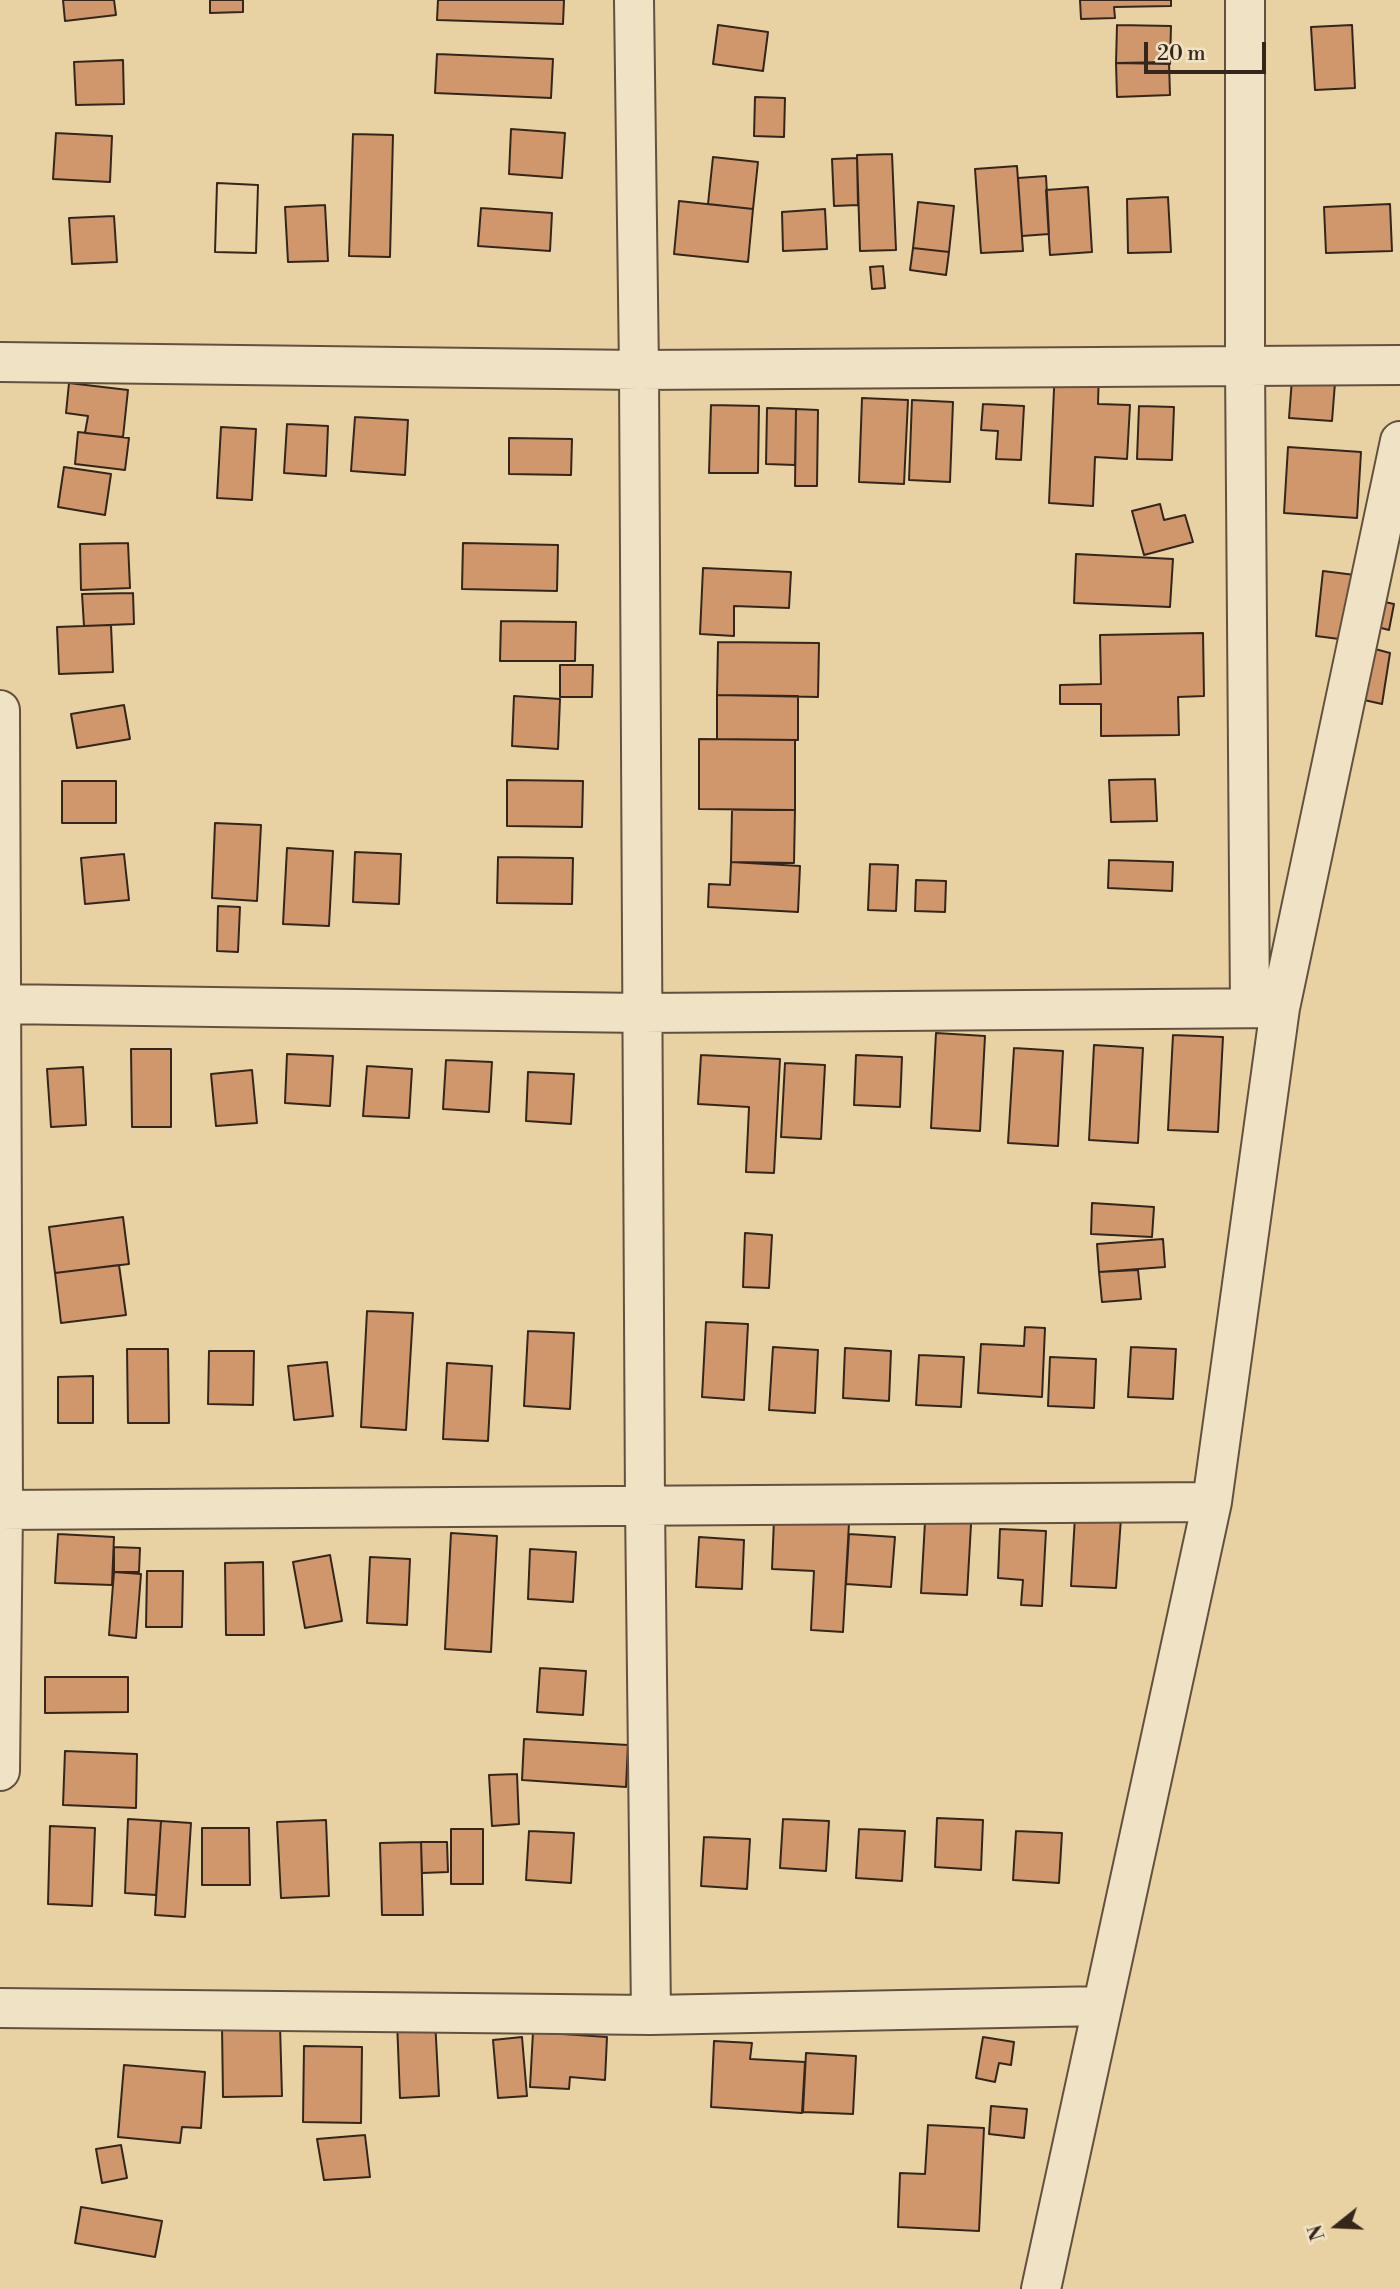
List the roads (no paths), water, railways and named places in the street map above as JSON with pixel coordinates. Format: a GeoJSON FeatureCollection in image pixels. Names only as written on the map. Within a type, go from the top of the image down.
{"type":"FeatureCollection","features":[{"type":"Feature","properties":{"kind":"street"},"geometry":{"type":"LineString","coordinates":[[634,0],[651,2015]]}},
{"type":"Feature","properties":{"kind":"street"},"geometry":{"type":"LineString","coordinates":[[1245,0],[1245,365],[1265,1008]]}},
{"type":"Feature","properties":{"kind":"street"},"geometry":{"type":"LineString","coordinates":[[0,362],[639,370],[1400,365]]}},
{"type":"Feature","properties":{"kind":"street"},"geometry":{"type":"LineString","coordinates":[[1041,2289],[1212,1502],[1265,1008],[1400,441]]}},
{"type":"Feature","properties":{"kind":"street"},"geometry":{"type":"LineString","coordinates":[[0,710],[0,1771]]}},
{"type":"Feature","properties":{"kind":"street"},"geometry":{"type":"LineString","coordinates":[[1,1004],[642,1013],[1265,1008]]}},
{"type":"Feature","properties":{"kind":"street"},"geometry":{"type":"LineString","coordinates":[[1,1509],[1212,1502]]}},
{"type":"Feature","properties":{"kind":"street"},"geometry":{"type":"LineString","coordinates":[[0,2008],[651,2015],[1102,2006]]}}]}
